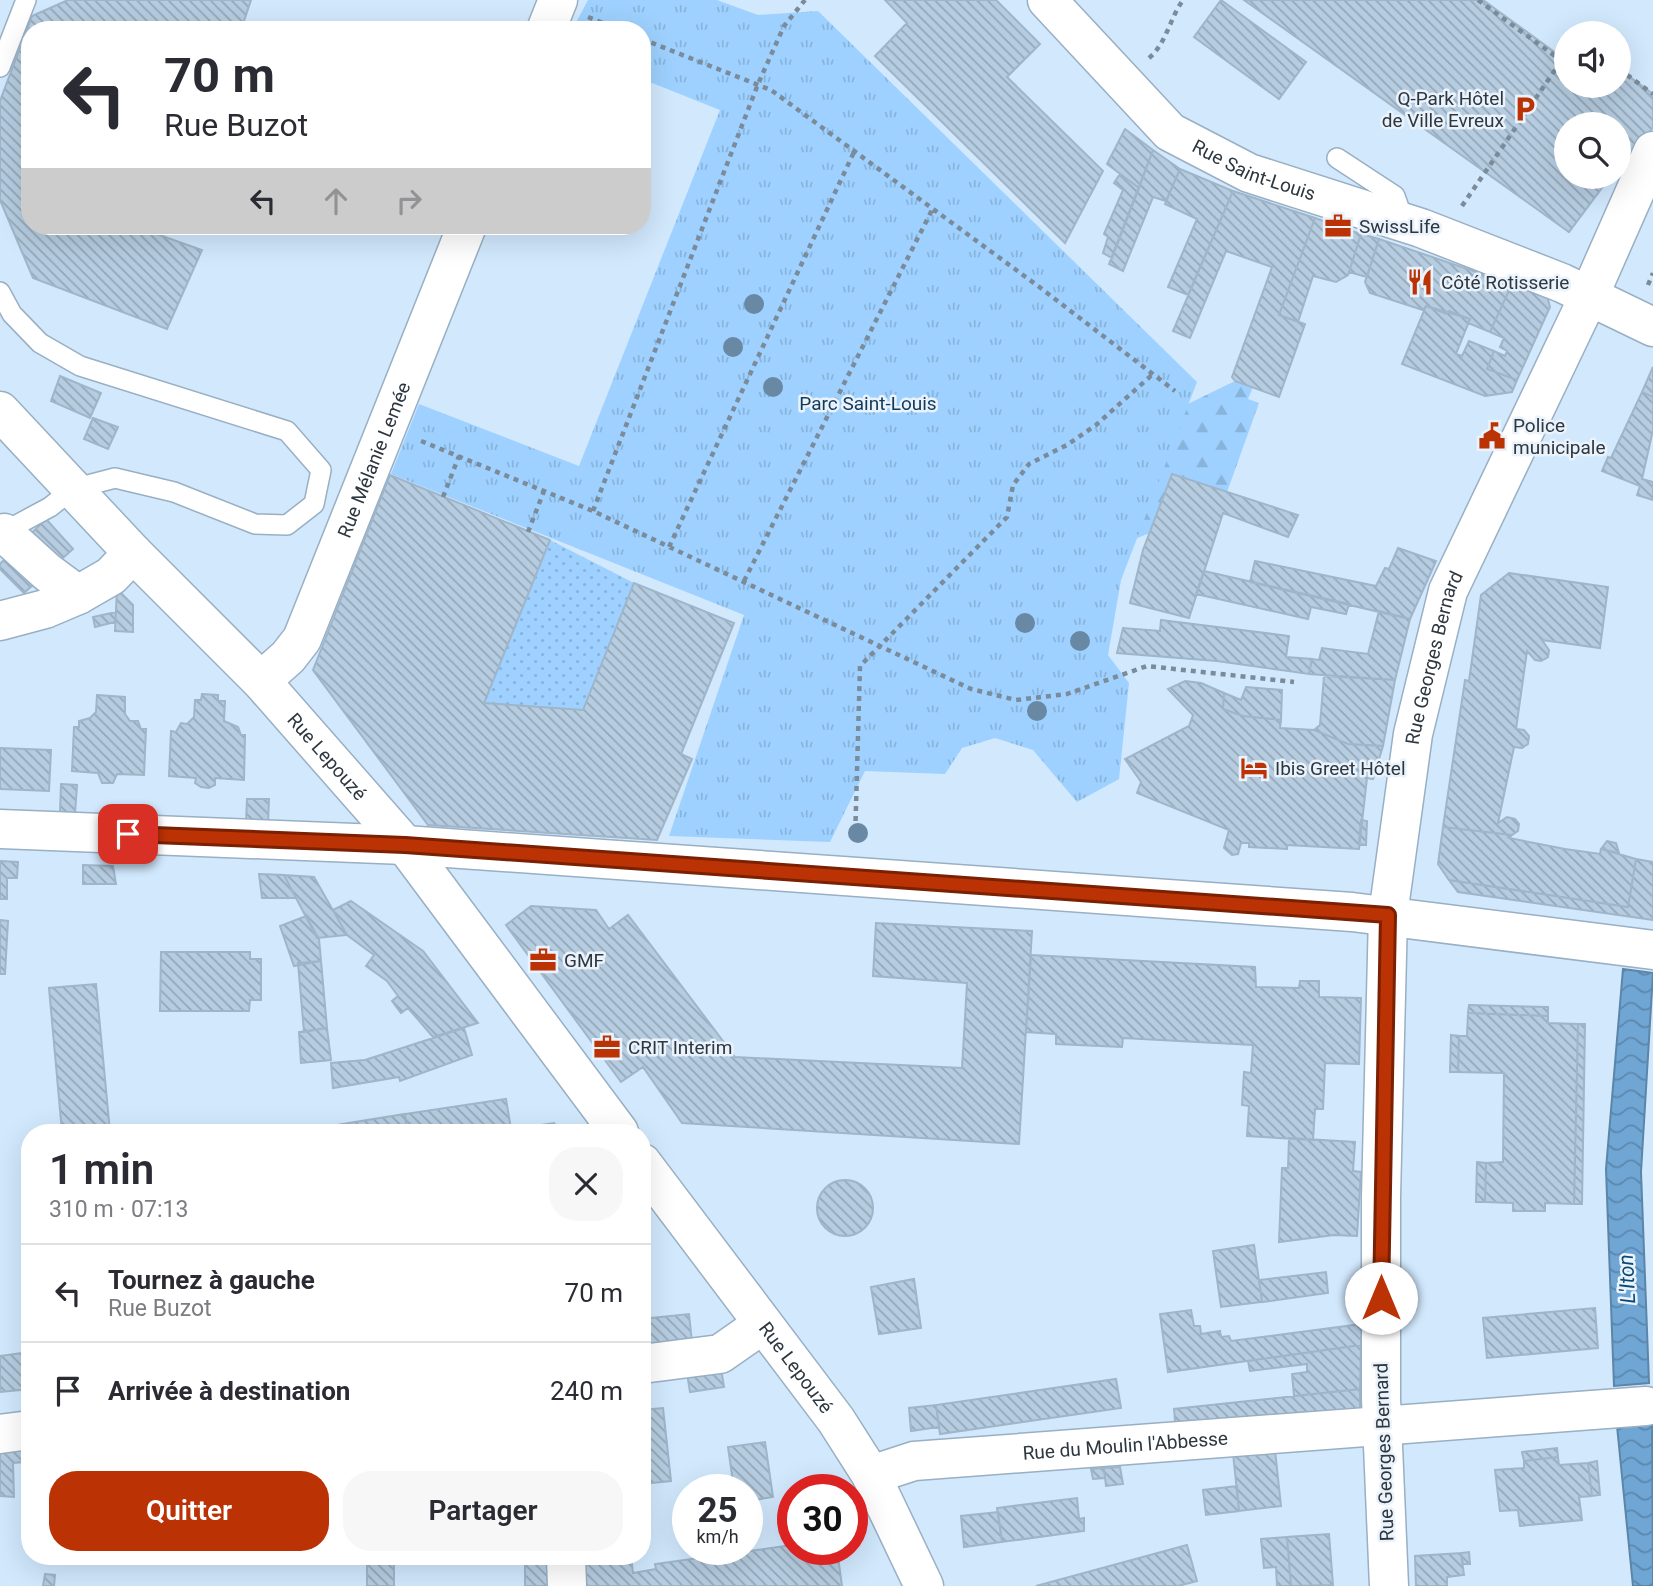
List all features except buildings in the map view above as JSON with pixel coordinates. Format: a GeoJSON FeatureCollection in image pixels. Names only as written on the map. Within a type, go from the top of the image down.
{"type":"FeatureCollection","features":[{"type":"Feature","properties":{"kind":"street"},"geometry":{"type":"LineString","coordinates":[[550,21],[558,0]]}},
{"type":"Feature","properties":{"kind":"street","name":"Rue Saint-Louis"},"geometry":{"type":"LineString","coordinates":[[1047,0],[1170,132],[1249,173],[1404,222],[1589,296],[1653,327]]}},
{"type":"Feature","properties":{"kind":"street","name":"Rue Georges Bernard"},"geometry":{"type":"LineString","coordinates":[[1389,1586],[1381,1425],[1381,1197],[1388,915],[1413,734],[1448,591],[1589,296],[1642,156]]}},
{"type":"Feature","properties":{"kind":"street","name":"Rue Mélanie Lemée"},"geometry":{"type":"LineString","coordinates":[[261,681],[288,657],[302,639],[463,235]]}},
{"type":"Feature","properties":{"kind":"street","name":"Rue Lepouzé"},"geometry":{"type":"LineString","coordinates":[[0,411],[133,553],[261,681],[405,845],[613,1124]]}},
{"type":"Feature","properties":{"kind":"street"},"geometry":{"type":"LineString","coordinates":[[2,533],[78,595]]}},
{"type":"Feature","properties":{"kind":"street"},"geometry":{"type":"LineString","coordinates":[[0,621],[45,609],[78,595],[111,576],[133,553]]}},
{"type":"Feature","properties":{"kind":"street"},"geometry":{"type":"LineString","coordinates":[[0,829],[405,845],[1388,915],[1653,950]]}},
{"type":"Feature","properties":{"kind":"street","name":"Rue Lepouzé"},"geometry":{"type":"LineString","coordinates":[[651,1175],[830,1412],[871,1475],[924,1586]]}},
{"type":"Feature","properties":{"kind":"street"},"geometry":{"type":"LineString","coordinates":[[651,1363],[720,1354],[763,1324]]}},
{"type":"Feature","properties":{"kind":"street","name":"Rue du Moulin l'Abbesse"},"geometry":{"type":"LineString","coordinates":[[871,1475],[914,1461],[1630,1407]]}},
{"type":"Feature","properties":{"kind":"street"},"geometry":{"type":"LineString","coordinates":[[0,1434],[21,1431]]}},
{"type":"Feature","properties":{"kind":"street"},"geometry":{"type":"LineString","coordinates":[[566,1565],[567,1586]]}},
{"type":"Feature","properties":{"kind":"lane"},"geometry":{"type":"LineString","coordinates":[[0,67],[26,0]]}},
{"type":"Feature","properties":{"kind":"lane"},"geometry":{"type":"LineString","coordinates":[[1337,158],[1395,196],[1404,222]]}},
{"type":"Feature","properties":{"kind":"lane"},"geometry":{"type":"LineString","coordinates":[[0,292],[12,314],[40,343],[80,366],[287,431],[321,470],[314,504],[287,525],[255,524],[174,492],[115,478],[73,489],[50,507],[2,533]]}},
{"type":"Feature","properties":{"kind":"path"},"geometry":{"type":"LineString","coordinates":[[593,511],[758,84],[784,26],[805,0]]}},
{"type":"Feature","properties":{"kind":"path"},"geometry":{"type":"LineString","coordinates":[[1121,81],[1158,51],[1171,16],[1183,0]]}},
{"type":"Feature","properties":{"kind":"path"},"geometry":{"type":"LineString","coordinates":[[1478,0],[1554,55]]}},
{"type":"Feature","properties":{"kind":"path"},"geometry":{"type":"LineString","coordinates":[[651,42],[771,90],[1175,391]]}},
{"type":"Feature","properties":{"kind":"path"},"geometry":{"type":"LineString","coordinates":[[1458,212],[1554,76]]}},
{"type":"Feature","properties":{"kind":"path"},"geometry":{"type":"LineString","coordinates":[[1631,78],[1653,94]]}},
{"type":"Feature","properties":{"kind":"path"},"geometry":{"type":"LineString","coordinates":[[669,547],[854,152]]}},
{"type":"Feature","properties":{"kind":"path"},"geometry":{"type":"LineString","coordinates":[[744,582],[932,210]]}},
{"type":"Feature","properties":{"kind":"path"},"geometry":{"type":"LineString","coordinates":[[855,877],[860,666],[1007,517],[1013,485],[1029,464],[1067,445],[1097,425],[1153,374]]}},
{"type":"Feature","properties":{"kind":"path"},"geometry":{"type":"LineString","coordinates":[[387,426],[593,511],[971,689],[1016,700],[1067,694],[1147,666],[1294,682]]}},
{"type":"Feature","properties":{"kind":"path"},"geometry":{"type":"LineString","coordinates":[[443,496],[460,456]]}},
{"type":"Feature","properties":{"kind":"path"},"geometry":{"type":"LineString","coordinates":[[528,532],[544,491]]}},
{"type":"Feature","properties":{"kind":"green space","name":"Parc Saint-Louis"},"geometry":{"type":"Polygon","coordinates":[[[588,0],[717,0],[758,15],[818,11],[1197,382],[1121,580],[1108,655],[1129,683],[1119,779],[1077,802],[1033,750],[995,738],[962,748],[945,774],[865,771],[830,842],[669,836],[744,615],[391,474],[419,404],[579,466],[720,110],[651,83],[651,21],[577,21],[588,0]]]}},
{"type":"Feature","properties":{"kind":"green space"},"geometry":{"type":"Polygon","coordinates":[[[1235,381],[1253,387],[1248,399],[1259,403],[1227,492],[1172,474],[1150,533],[1119,545],[1155,420],[1235,381]]]}},
{"type":"Feature","properties":{"kind":"green space"},"geometry":{"type":"Polygon","coordinates":[[[550,540],[634,583],[583,710],[484,703],[550,540]]]}},
{"type":"Feature","properties":{"kind":"water","name":"L'Iton"},"geometry":{"type":"Polygon","coordinates":[[[1623,969],[1653,973],[1641,1172],[1649,1383],[1614,1386],[1606,1169],[1623,969]]]}},
{"type":"Feature","properties":{"kind":"water"},"geometry":{"type":"Polygon","coordinates":[[[1652,1423],[1653,1586],[1633,1586],[1617,1426],[1652,1423]]]}},
{"type":"Feature","properties":{"kind":"place","name":"Q-Park Hôtel de Ville Evreux"},"geometry":{"type":"Point","coordinates":[1525,109]}},
{"type":"Feature","properties":{"kind":"place","name":"SwissLife"},"geometry":{"type":"Point","coordinates":[1338,226]}},
{"type":"Feature","properties":{"kind":"place","name":"Côté Rotisserie"},"geometry":{"type":"Point","coordinates":[1420,282]}},
{"type":"Feature","properties":{"kind":"place","name":"Police municipale"},"geometry":{"type":"Point","coordinates":[1492,436]}},
{"type":"Feature","properties":{"kind":"place","name":"Ibis Greet Hôtel"},"geometry":{"type":"Point","coordinates":[1254,768]}},
{"type":"Feature","properties":{"kind":"place","name":"GMF"},"geometry":{"type":"Point","coordinates":[543,960]}},
{"type":"Feature","properties":{"kind":"place","name":"CRIT Interim"},"geometry":{"type":"Point","coordinates":[607,1047]}},
{"type":"Feature","properties":{"kind":"route"},"geometry":{"type":"LineString","coordinates":[[128,834],[405,845],[1388,915],[1381,1298]]}}]}
